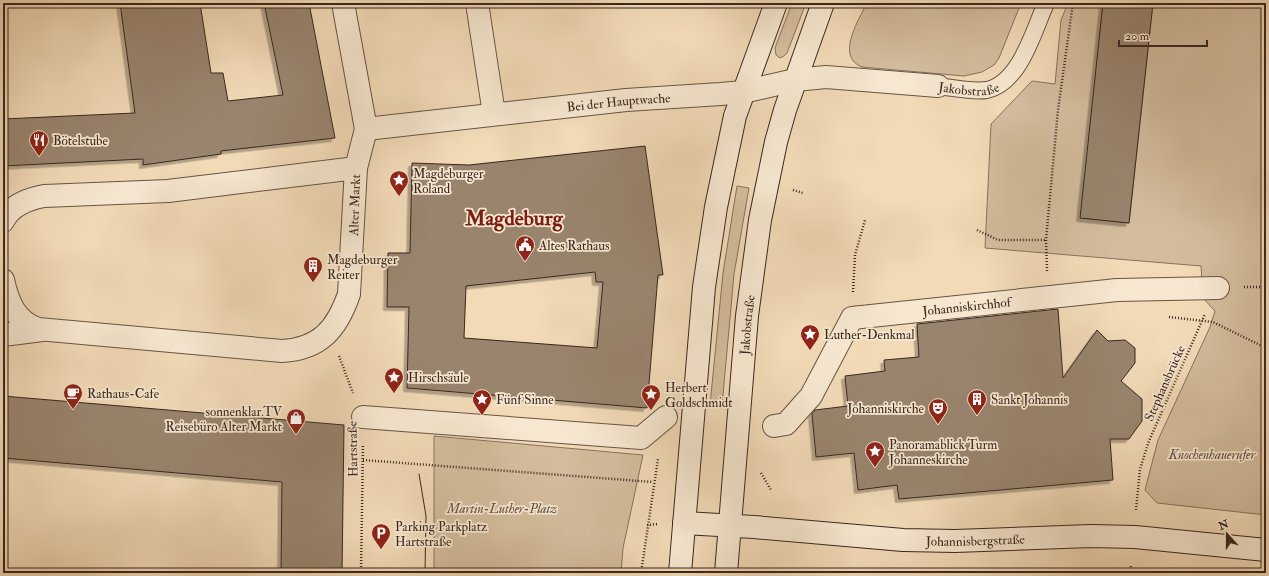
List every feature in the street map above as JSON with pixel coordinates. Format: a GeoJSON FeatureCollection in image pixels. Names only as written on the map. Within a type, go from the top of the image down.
{"type":"FeatureCollection","features":[{"type":"Feature","properties":{"kind":"street"},"geometry":{"type":"LineString","coordinates":[[343,3],[366,129],[356,168]]}},
{"type":"Feature","properties":{"kind":"street"},"geometry":{"type":"LineString","coordinates":[[477,3],[494,114]]}},
{"type":"Feature","properties":{"kind":"street"},"geometry":{"type":"LineString","coordinates":[[680,573],[704,288],[722,176],[743,92],[776,3]]}},
{"type":"Feature","properties":{"kind":"street","name":"Jakobstraße"},"geometry":{"type":"LineString","coordinates":[[726,573],[747,316],[754,256],[776,142],[795,80],[823,3]]}},
{"type":"Feature","properties":{"kind":"street","name":"Jakobstraße"},"geometry":{"type":"LineString","coordinates":[[743,92],[795,80],[826,77],[938,86]]}},
{"type":"Feature","properties":{"kind":"street","name":"Bei der Hauptwache"},"geometry":{"type":"LineString","coordinates":[[366,129],[626,100],[711,96],[743,92]]}},
{"type":"Feature","properties":{"kind":"street","name":"Alter Markt"},"geometry":{"type":"LineString","coordinates":[[3,221],[8,213],[15,207],[29,200],[44,196],[168,191],[356,168],[350,289],[342,312],[329,332],[310,346],[282,351],[43,330],[3,335]]}},
{"type":"Feature","properties":{"kind":"street","name":"Alter Markt"},"geometry":{"type":"LineString","coordinates":[[3,280],[10,304],[18,317],[24,323],[43,330]]}},
{"type":"Feature","properties":{"kind":"street","name":"Johanniskirchhof"},"geometry":{"type":"LineString","coordinates":[[852,318],[1117,290],[1218,288]]}},
{"type":"Feature","properties":{"kind":"street"},"geometry":{"type":"LineString","coordinates":[[774,426],[786,424],[811,396],[852,318]]}},
{"type":"Feature","properties":{"kind":"street"},"geometry":{"type":"LineString","coordinates":[[363,418],[641,438],[666,417]]}},
{"type":"Feature","properties":{"kind":"street","name":"Johannisbergstraße"},"geometry":{"type":"LineString","coordinates":[[684,523],[729,525],[903,540],[955,541],[1091,536],[1135,537],[1266,550]]}},
{"type":"Feature","properties":{"kind":"lane","name":"Jakobstraße"},"geometry":{"type":"LineString","coordinates":[[938,86],[988,90],[1007,79],[1024,56],[1046,3]]}},
{"type":"Feature","properties":{"kind":"path"},"geometry":{"type":"LineString","coordinates":[[1048,297],[1046,240],[1058,110],[1073,3]]}},
{"type":"Feature","properties":{"kind":"path"},"geometry":{"type":"LineString","coordinates":[[852,318],[855,256],[865,220]]}},
{"type":"Feature","properties":{"kind":"path"},"geometry":{"type":"LineString","coordinates":[[977,230],[998,240],[1046,240]]}},
{"type":"Feature","properties":{"kind":"path","name":"Stephansbrücke"},"geometry":{"type":"LineString","coordinates":[[1135,516],[1140,469],[1149,441],[1207,311]]}},
{"type":"Feature","properties":{"kind":"path"},"geometry":{"type":"LineString","coordinates":[[1182,319],[1213,322],[1266,348]]}},
{"type":"Feature","properties":{"kind":"path","name":"Hartstraße"},"geometry":{"type":"LineString","coordinates":[[329,332],[363,418],[361,573]]}},
{"type":"Feature","properties":{"kind":"path"},"geometry":{"type":"LineString","coordinates":[[641,573],[653,482],[666,417]]}},
{"type":"Feature","properties":{"kind":"path"},"geometry":{"type":"LineString","coordinates":[[363,460],[653,482]]}},
{"type":"Feature","properties":{"kind":"path"},"geometry":{"type":"LineString","coordinates":[[761,471],[771,490]]}},
{"type":"Feature","properties":{"kind":"path"},"geometry":{"type":"LineString","coordinates":[[1130,573],[1131,566]]}},
{"type":"Feature","properties":{"kind":"path"},"geometry":{"type":"LineString","coordinates":[[757,573],[768,568]]}},
{"type":"Feature","properties":{"kind":"green space"},"geometry":{"type":"Polygon","coordinates":[[[3,3],[6,3],[6,97],[3,97],[3,3]]]}},
{"type":"Feature","properties":{"kind":"green space"},"geometry":{"type":"Polygon","coordinates":[[[792,3],[806,3],[787,53],[780,58],[776,55],[775,48],[792,3]]]}},
{"type":"Feature","properties":{"kind":"green space"},"geometry":{"type":"Polygon","coordinates":[[[867,3],[1021,3],[999,58],[994,65],[982,72],[964,76],[862,67],[854,62],[850,55],[851,37],[867,3]]]}},
{"type":"Feature","properties":{"kind":"green space","name":"Knochenhauerufer"},"geometry":{"type":"Polygon","coordinates":[[[1068,3],[1103,3],[1081,218],[1129,223],[1153,3],[1266,3],[1266,515],[1157,503],[1145,490],[1158,440],[1210,327],[1215,311],[1203,298],[1201,266],[985,248],[991,124],[1032,81],[1055,84],[1061,20],[1068,3]]]}},
{"type":"Feature","properties":{"kind":"green space"},"geometry":{"type":"Polygon","coordinates":[[[737,186],[749,188],[734,274],[722,406],[710,405],[723,273],[737,186]]]}},
{"type":"Feature","properties":{"kind":"green space","name":"Martin-Luther-Platz"},"geometry":{"type":"Polygon","coordinates":[[[434,436],[643,455],[623,548],[621,573],[434,573],[434,436]]]}},
{"type":"Feature","properties":{"kind":"building"},"geometry":{"type":"Polygon","coordinates":[[[120,3],[200,3],[211,73],[223,73],[228,101],[283,95],[264,3],[309,3],[335,138],[221,151],[221,154],[143,165],[143,159],[3,166],[3,119],[135,113],[120,3]]]}},
{"type":"Feature","properties":{"kind":"building"},"geometry":{"type":"Polygon","coordinates":[[[1103,3],[1153,3],[1129,223],[1080,218],[1103,3]]]}},
{"type":"Feature","properties":{"kind":"building","name":"Altes Rathaus"},"geometry":{"type":"Polygon","coordinates":[[[645,146],[663,275],[658,275],[647,408],[407,388],[409,307],[387,307],[388,253],[410,253],[412,163],[469,165],[645,146]],[[595,272],[466,286],[464,338],[597,348],[603,282],[596,282],[595,272]]]}},
{"type":"Feature","properties":{"kind":"building","name":"Sankt Johannis"},"geometry":{"type":"Polygon","coordinates":[[[1058,309],[1063,378],[1097,330],[1108,341],[1125,340],[1135,348],[1135,363],[1121,381],[1142,399],[1142,421],[1129,439],[1110,439],[1113,480],[899,499],[897,485],[858,490],[854,453],[816,457],[812,414],[815,410],[848,406],[845,376],[885,371],[884,360],[919,357],[917,324],[1058,309]]]}},
{"type":"Feature","properties":{"kind":"building"},"geometry":{"type":"Polygon","coordinates":[[[3,396],[344,425],[342,573],[281,573],[282,482],[3,458],[3,396]]]}},
{"type":"Feature","properties":{"kind":"tram line"},"geometry":{"type":"LineString","coordinates":[[419,474],[426,516],[425,573]]}},
{"type":"Feature","properties":{"kind":"place","name":"Bötelstube"},"geometry":{"type":"Point","coordinates":[39,157]}},
{"type":"Feature","properties":{"kind":"place","name":"Magdeburger Roland"},"geometry":{"type":"Point","coordinates":[399,197]}},
{"type":"Feature","properties":{"kind":"place","name":"Altes Rathaus"},"geometry":{"type":"Point","coordinates":[525,262]}},
{"type":"Feature","properties":{"kind":"place","name":"Magdeburger Reiter"},"geometry":{"type":"Point","coordinates":[313,283]}},
{"type":"Feature","properties":{"kind":"place","name":"Luther-Denkmal"},"geometry":{"type":"Point","coordinates":[810,351]}},
{"type":"Feature","properties":{"kind":"place","name":"Hirschsäule"},"geometry":{"type":"Point","coordinates":[394,394]}},
{"type":"Feature","properties":{"kind":"place","name":"Rathaus-Cafe"},"geometry":{"type":"Point","coordinates":[73,410]}},
{"type":"Feature","properties":{"kind":"place","name":"Herbert Goldschmidt"},"geometry":{"type":"Point","coordinates":[651,411]}},
{"type":"Feature","properties":{"kind":"place","name":"Fünf Sinne"},"geometry":{"type":"Point","coordinates":[482,416]}},
{"type":"Feature","properties":{"kind":"place","name":"Sankt Johannis"},"geometry":{"type":"Point","coordinates":[977,416]}},
{"type":"Feature","properties":{"kind":"place","name":"Johanniskirche"},"geometry":{"type":"Point","coordinates":[938,425]}},
{"type":"Feature","properties":{"kind":"place","name":"sonnenklar.TV Reisebüro Alter Markt"},"geometry":{"type":"Point","coordinates":[296,435]}},
{"type":"Feature","properties":{"kind":"place","name":"Panoramablick Turm Johanneskirche"},"geometry":{"type":"Point","coordinates":[875,468]}},
{"type":"Feature","properties":{"kind":"place","name":"Parking Parkplatz Hartstraße"},"geometry":{"type":"Point","coordinates":[381,550]}},
{"type":"Feature","properties":{"kind":"district","name":"Magdeburg"},"geometry":{"type":"Point","coordinates":[514,218]}}]}
